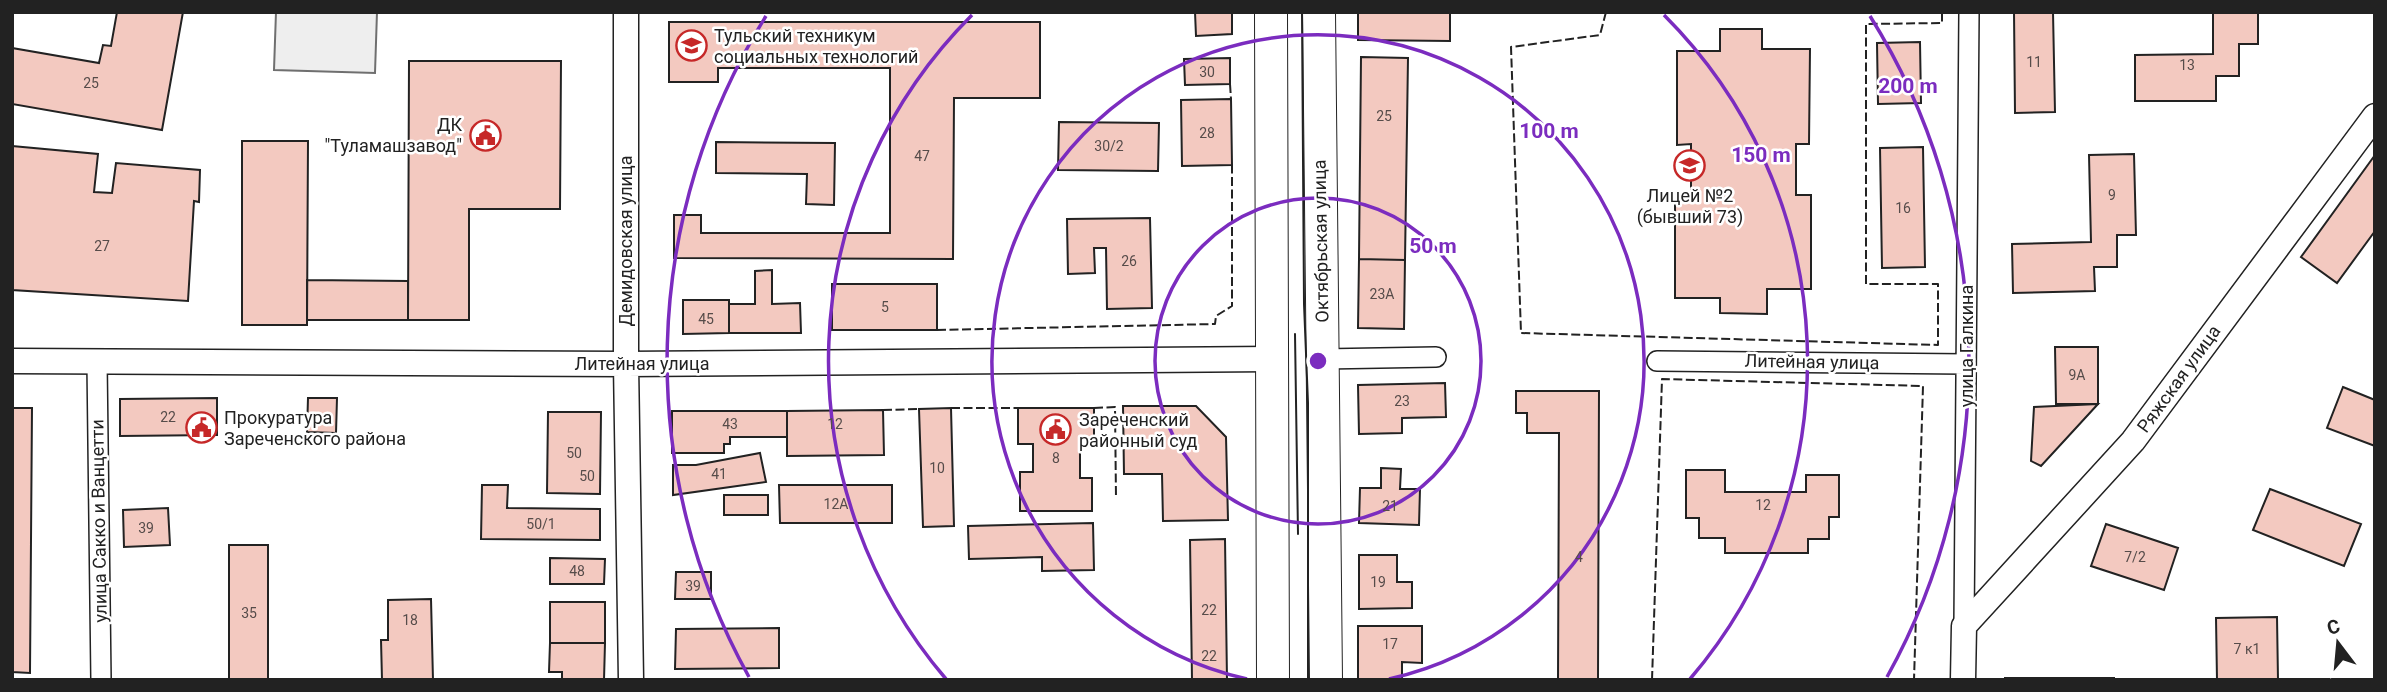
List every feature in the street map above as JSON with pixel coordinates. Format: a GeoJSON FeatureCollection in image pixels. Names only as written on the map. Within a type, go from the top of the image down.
{"type":"FeatureCollection","features":[{"type":"Feature","properties":{"kind":"main road"},"geometry":{"type":"LineString","coordinates":[[1271,12],[1273,680]]}},
{"type":"Feature","properties":{"kind":"main road","name":"Октябрьская улица"},"geometry":{"type":"LineString","coordinates":[[1319,12],[1326,680]]}},
{"type":"Feature","properties":{"kind":"main road"},"geometry":{"type":"LineString","coordinates":[[1272,359],[1322,359]]}},
{"type":"Feature","properties":{"kind":"street","name":"Демидовская улица"},"geometry":{"type":"LineString","coordinates":[[626,12],[626,364],[631,680]]}},
{"type":"Feature","properties":{"kind":"street","name":"улица Галкина"},"geometry":{"type":"LineString","coordinates":[[1963,680],[1969,12]]}},
{"type":"Feature","properties":{"kind":"street","name":"Ряжская улица"},"geometry":{"type":"LineString","coordinates":[[1964,625],[2138,436],[2375,116]]}},
{"type":"Feature","properties":{"kind":"street"},"geometry":{"type":"LineString","coordinates":[[1322,359],[1436,357]]}},
{"type":"Feature","properties":{"kind":"street","name":"Литейная улица"},"geometry":{"type":"LineString","coordinates":[[12,361],[626,364],[1272,359]]}},
{"type":"Feature","properties":{"kind":"street","name":"Литейная улица"},"geometry":{"type":"LineString","coordinates":[[1657,360],[1966,364]]}},
{"type":"Feature","properties":{"kind":"street","name":"улица Сакко и Ванцетти"},"geometry":{"type":"LineString","coordinates":[[97,362],[102,680]]}},
{"type":"Feature","properties":{"kind":"shaded area"},"geometry":{"type":"Polygon","coordinates":[[[276,12],[377,12],[375,73],[274,70],[276,12]]]}},
{"type":"Feature","properties":{"kind":"building"},"geometry":{"type":"Polygon","coordinates":[[[117,12],[183,12],[162,130],[12,104],[12,48],[99,63],[103,45],[111,46],[117,12]]]}},
{"type":"Feature","properties":{"kind":"building"},"geometry":{"type":"Polygon","coordinates":[[[1195,12],[1232,12],[1232,34],[1196,36],[1195,12]]]}},
{"type":"Feature","properties":{"kind":"building"},"geometry":{"type":"Polygon","coordinates":[[[1358,12],[1450,12],[1450,41],[1358,40],[1358,12]]]}},
{"type":"Feature","properties":{"kind":"building"},"geometry":{"type":"Polygon","coordinates":[[[2014,12],[2053,12],[2055,112],[2015,113],[2014,12]]]}},
{"type":"Feature","properties":{"kind":"building"},"geometry":{"type":"Polygon","coordinates":[[[2213,12],[2258,12],[2258,44],[2239,44],[2239,76],[2216,76],[2216,101],[2135,101],[2135,55],[2213,54],[2213,12]]]}},
{"type":"Feature","properties":{"kind":"building"},"geometry":{"type":"Polygon","coordinates":[[[669,22],[1040,22],[1040,98],[954,98],[953,259],[674,258],[674,215],[701,215],[701,233],[890,233],[890,68],[718,68],[718,82],[669,82],[669,22]]]}},
{"type":"Feature","properties":{"kind":"building"},"geometry":{"type":"Polygon","coordinates":[[[1720,29],[1762,29],[1762,49],[1810,49],[1809,144],[1796,144],[1796,195],[1811,195],[1811,289],[1767,289],[1767,314],[1720,313],[1720,298],[1675,298],[1675,195],[1691,195],[1691,144],[1677,145],[1677,51],[1720,51],[1720,29]]]}},
{"type":"Feature","properties":{"kind":"building"},"geometry":{"type":"Polygon","coordinates":[[[1920,42],[1921,103],[1878,104],[1877,43],[1920,42]]]}},
{"type":"Feature","properties":{"kind":"building"},"geometry":{"type":"Polygon","coordinates":[[[1361,57],[1408,58],[1405,260],[1359,259],[1361,57]]]}},
{"type":"Feature","properties":{"kind":"building"},"geometry":{"type":"Polygon","coordinates":[[[1230,58],[1230,84],[1185,85],[1184,59],[1230,58]]]}},
{"type":"Feature","properties":{"kind":"building","name":"ДК \"Туламашзавод\""},"geometry":{"type":"Polygon","coordinates":[[[409,61],[561,61],[560,209],[469,209],[469,320],[408,320],[409,61]]]}},
{"type":"Feature","properties":{"kind":"building"},"geometry":{"type":"Polygon","coordinates":[[[1231,99],[1232,165],[1182,166],[1181,100],[1231,99]]]}},
{"type":"Feature","properties":{"kind":"building"},"geometry":{"type":"Polygon","coordinates":[[[1059,122],[1159,123],[1158,171],[1058,170],[1059,122]]]}},
{"type":"Feature","properties":{"kind":"building"},"geometry":{"type":"Polygon","coordinates":[[[242,141],[308,141],[307,325],[242,325],[242,141]]]}},
{"type":"Feature","properties":{"kind":"building"},"geometry":{"type":"Polygon","coordinates":[[[716,142],[835,143],[834,205],[806,204],[807,174],[716,173],[716,142]]]}},
{"type":"Feature","properties":{"kind":"building"},"geometry":{"type":"Polygon","coordinates":[[[12,146],[98,154],[94,192],[112,193],[116,163],[200,170],[199,202],[194,201],[188,301],[12,290],[12,146]]]}},
{"type":"Feature","properties":{"kind":"building"},"geometry":{"type":"Polygon","coordinates":[[[1923,147],[1925,267],[1882,268],[1880,148],[1923,147]]]}},
{"type":"Feature","properties":{"kind":"building"},"geometry":{"type":"Polygon","coordinates":[[[2134,154],[2136,235],[2117,235],[2117,267],[2094,267],[2095,291],[2013,293],[2012,244],[2091,242],[2089,155],[2134,154]]]}},
{"type":"Feature","properties":{"kind":"building"},"geometry":{"type":"Polygon","coordinates":[[[2375,155],[2375,231],[2337,283],[2301,257],[2375,155]]]}},
{"type":"Feature","properties":{"kind":"building"},"geometry":{"type":"Polygon","coordinates":[[[1150,218],[1152,308],[1107,309],[1106,248],[1094,248],[1095,273],[1068,274],[1067,219],[1150,218]]]}},
{"type":"Feature","properties":{"kind":"building"},"geometry":{"type":"Polygon","coordinates":[[[1359,259],[1405,260],[1404,329],[1358,328],[1359,259]]]}},
{"type":"Feature","properties":{"kind":"building"},"geometry":{"type":"Polygon","coordinates":[[[772,270],[772,304],[800,303],[801,333],[729,333],[729,304],[755,304],[755,271],[772,270]]]}},
{"type":"Feature","properties":{"kind":"building"},"geometry":{"type":"Polygon","coordinates":[[[307,280],[408,281],[408,320],[307,320],[307,280]]]}},
{"type":"Feature","properties":{"kind":"building"},"geometry":{"type":"Polygon","coordinates":[[[832,284],[937,284],[937,330],[832,330],[832,284]]]}},
{"type":"Feature","properties":{"kind":"building"},"geometry":{"type":"Polygon","coordinates":[[[683,300],[729,300],[729,333],[683,334],[683,300]]]}},
{"type":"Feature","properties":{"kind":"building"},"geometry":{"type":"Polygon","coordinates":[[[2055,347],[2098,347],[2098,404],[2056,404],[2055,347]]]}},
{"type":"Feature","properties":{"kind":"building"},"geometry":{"type":"Polygon","coordinates":[[[1445,383],[1446,417],[1402,418],[1402,433],[1359,434],[1358,385],[1445,383]]]}},
{"type":"Feature","properties":{"kind":"building"},"geometry":{"type":"Polygon","coordinates":[[[2343,387],[2375,400],[2375,446],[2327,428],[2343,387]]]}},
{"type":"Feature","properties":{"kind":"building"},"geometry":{"type":"Polygon","coordinates":[[[1516,391],[1599,391],[1598,680],[1558,680],[1559,433],[1527,433],[1527,413],[1516,413],[1516,391]]]}},
{"type":"Feature","properties":{"kind":"building"},"geometry":{"type":"Polygon","coordinates":[[[217,398],[217,435],[120,436],[120,399],[217,398]]]}},
{"type":"Feature","properties":{"kind":"building"},"geometry":{"type":"Polygon","coordinates":[[[308,398],[337,398],[336,433],[307,432],[308,398]]]}},
{"type":"Feature","properties":{"kind":"building"},"geometry":{"type":"Polygon","coordinates":[[[2098,404],[2041,466],[2031,461],[2034,407],[2098,404]]]}},
{"type":"Feature","properties":{"kind":"building"},"geometry":{"type":"Polygon","coordinates":[[[1123,406],[1196,406],[1226,437],[1228,520],[1163,521],[1162,474],[1124,474],[1123,406]]]}},
{"type":"Feature","properties":{"kind":"building"},"geometry":{"type":"Polygon","coordinates":[[[12,408],[32,408],[30,673],[12,672],[12,408]]]}},
{"type":"Feature","properties":{"kind":"building"},"geometry":{"type":"Polygon","coordinates":[[[951,408],[954,526],[923,527],[919,409],[951,408]]]}},
{"type":"Feature","properties":{"kind":"building"},"geometry":{"type":"Polygon","coordinates":[[[1018,408],[1094,408],[1094,442],[1080,442],[1080,478],[1092,478],[1092,511],[1020,511],[1020,472],[1033,472],[1033,444],[1018,444],[1018,408]]]}},
{"type":"Feature","properties":{"kind":"building"},"geometry":{"type":"Polygon","coordinates":[[[883,410],[884,455],[787,456],[787,411],[883,410]]]}},
{"type":"Feature","properties":{"kind":"building"},"geometry":{"type":"Polygon","coordinates":[[[672,411],[787,411],[787,437],[730,437],[730,444],[724,444],[724,453],[672,453],[672,411]]]}},
{"type":"Feature","properties":{"kind":"building"},"geometry":{"type":"Polygon","coordinates":[[[548,412],[601,412],[600,494],[547,493],[548,412]]]}},
{"type":"Feature","properties":{"kind":"building"},"geometry":{"type":"Polygon","coordinates":[[[760,453],[766,482],[673,495],[673,465],[696,465],[760,453]]]}},
{"type":"Feature","properties":{"kind":"building"},"geometry":{"type":"Polygon","coordinates":[[[1381,468],[1401,469],[1400,489],[1420,489],[1419,525],[1359,523],[1360,488],[1381,488],[1381,468]]]}},
{"type":"Feature","properties":{"kind":"building"},"geometry":{"type":"Polygon","coordinates":[[[1686,470],[1725,470],[1725,492],[1806,492],[1806,475],[1839,475],[1839,517],[1829,517],[1829,539],[1808,539],[1808,553],[1725,553],[1725,538],[1699,538],[1699,518],[1686,518],[1686,470]]]}},
{"type":"Feature","properties":{"kind":"building"},"geometry":{"type":"Polygon","coordinates":[[[482,485],[508,485],[507,508],[600,509],[600,540],[481,539],[482,485]]]}},
{"type":"Feature","properties":{"kind":"building"},"geometry":{"type":"Polygon","coordinates":[[[779,485],[892,485],[892,523],[780,523],[779,485]]]}},
{"type":"Feature","properties":{"kind":"building"},"geometry":{"type":"Polygon","coordinates":[[[2270,489],[2361,524],[2344,566],[2253,530],[2270,489]]]}},
{"type":"Feature","properties":{"kind":"building"},"geometry":{"type":"Polygon","coordinates":[[[724,495],[768,495],[768,515],[724,515],[724,495]]]}},
{"type":"Feature","properties":{"kind":"building"},"geometry":{"type":"Polygon","coordinates":[[[168,508],[170,545],[124,547],[123,510],[168,508]]]}},
{"type":"Feature","properties":{"kind":"building"},"geometry":{"type":"Polygon","coordinates":[[[1093,523],[1094,570],[1042,571],[1042,557],[969,559],[968,526],[1093,523]]]}},
{"type":"Feature","properties":{"kind":"building"},"geometry":{"type":"Polygon","coordinates":[[[2106,524],[2178,548],[2164,590],[2091,566],[2106,524]]]}},
{"type":"Feature","properties":{"kind":"building"},"geometry":{"type":"Polygon","coordinates":[[[1225,539],[1227,680],[1192,680],[1190,540],[1225,539]]]}},
{"type":"Feature","properties":{"kind":"building"},"geometry":{"type":"Polygon","coordinates":[[[229,545],[268,545],[268,680],[229,680],[229,545]]]}},
{"type":"Feature","properties":{"kind":"building"},"geometry":{"type":"Polygon","coordinates":[[[1359,555],[1397,555],[1397,582],[1412,582],[1412,608],[1359,609],[1359,555]]]}},
{"type":"Feature","properties":{"kind":"building"},"geometry":{"type":"Polygon","coordinates":[[[550,558],[605,559],[604,584],[550,584],[550,558]]]}},
{"type":"Feature","properties":{"kind":"building"},"geometry":{"type":"Polygon","coordinates":[[[676,572],[711,572],[711,599],[675,599],[676,572]]]}},
{"type":"Feature","properties":{"kind":"building"},"geometry":{"type":"Polygon","coordinates":[[[431,599],[433,680],[382,680],[381,640],[388,640],[388,600],[431,599]]]}},
{"type":"Feature","properties":{"kind":"building"},"geometry":{"type":"Polygon","coordinates":[[[550,602],[605,602],[605,643],[550,643],[550,602]]]}},
{"type":"Feature","properties":{"kind":"building"},"geometry":{"type":"Polygon","coordinates":[[[2277,617],[2278,680],[2217,680],[2216,618],[2277,617]]]}},
{"type":"Feature","properties":{"kind":"building"},"geometry":{"type":"Polygon","coordinates":[[[1358,626],[1422,626],[1422,663],[1402,662],[1402,680],[1358,680],[1358,626]]]}},
{"type":"Feature","properties":{"kind":"building"},"geometry":{"type":"Polygon","coordinates":[[[779,628],[779,668],[675,669],[676,629],[779,628]]]}},
{"type":"Feature","properties":{"kind":"building"},"geometry":{"type":"Polygon","coordinates":[[[550,643],[605,643],[604,680],[562,680],[562,672],[549,672],[550,643]]]}},
{"type":"Feature","properties":{"kind":"building"},"geometry":{"type":"Polygon","coordinates":[[[2114,678],[2114,680],[2005,680],[2114,678]]]}},
{"type":"Feature","properties":{"kind":"tram line"},"geometry":{"type":"LineString","coordinates":[[1302,12],[1304,304],[1308,403],[1308,680]]}},
{"type":"Feature","properties":{"kind":"tram line"},"geometry":{"type":"LineString","coordinates":[[1295,334],[1298,534]]}},
{"type":"Feature","properties":{"kind":"fence"},"geometry":{"type":"LineString","coordinates":[[1606,12],[1600,35],[1511,47],[1521,333],[1938,345],[1938,284],[1866,284],[1866,24],[1942,23],[1942,12]]}},
{"type":"Feature","properties":{"kind":"fence"},"geometry":{"type":"LineString","coordinates":[[1230,84],[1231,99]]}},
{"type":"Feature","properties":{"kind":"fence"},"geometry":{"type":"LineString","coordinates":[[937,330],[1215,324],[1216,316],[1232,306],[1232,165]]}},
{"type":"Feature","properties":{"kind":"fence"},"geometry":{"type":"LineString","coordinates":[[1652,680],[1662,379],[1923,386],[1914,680]]}},
{"type":"Feature","properties":{"kind":"fence"},"geometry":{"type":"LineString","coordinates":[[1094,408],[1115,407],[1116,498]]}},
{"type":"Feature","properties":{"kind":"fence"},"geometry":{"type":"LineString","coordinates":[[951,408],[1018,408]]}},
{"type":"Feature","properties":{"kind":"fence"},"geometry":{"type":"LineString","coordinates":[[883,410],[919,409]]}},
{"type":"Feature","properties":{"kind":"place","name":"Тульский техникум социальных технологий"},"geometry":{"type":"Point","coordinates":[691,46]}},
{"type":"Feature","properties":{"kind":"place","name":"ДК \"Туламашзавод\""},"geometry":{"type":"Point","coordinates":[485,135]}},
{"type":"Feature","properties":{"kind":"place","name":"Лицей №2 (бывший 73)"},"geometry":{"type":"Point","coordinates":[1690,165]}},
{"type":"Feature","properties":{"kind":"place","name":"Прокуратура Зареченского района"},"geometry":{"type":"Point","coordinates":[201,428]}},
{"type":"Feature","properties":{"kind":"place","name":"Зареченский районный суд"},"geometry":{"type":"Point","coordinates":[1056,430]}}]}
